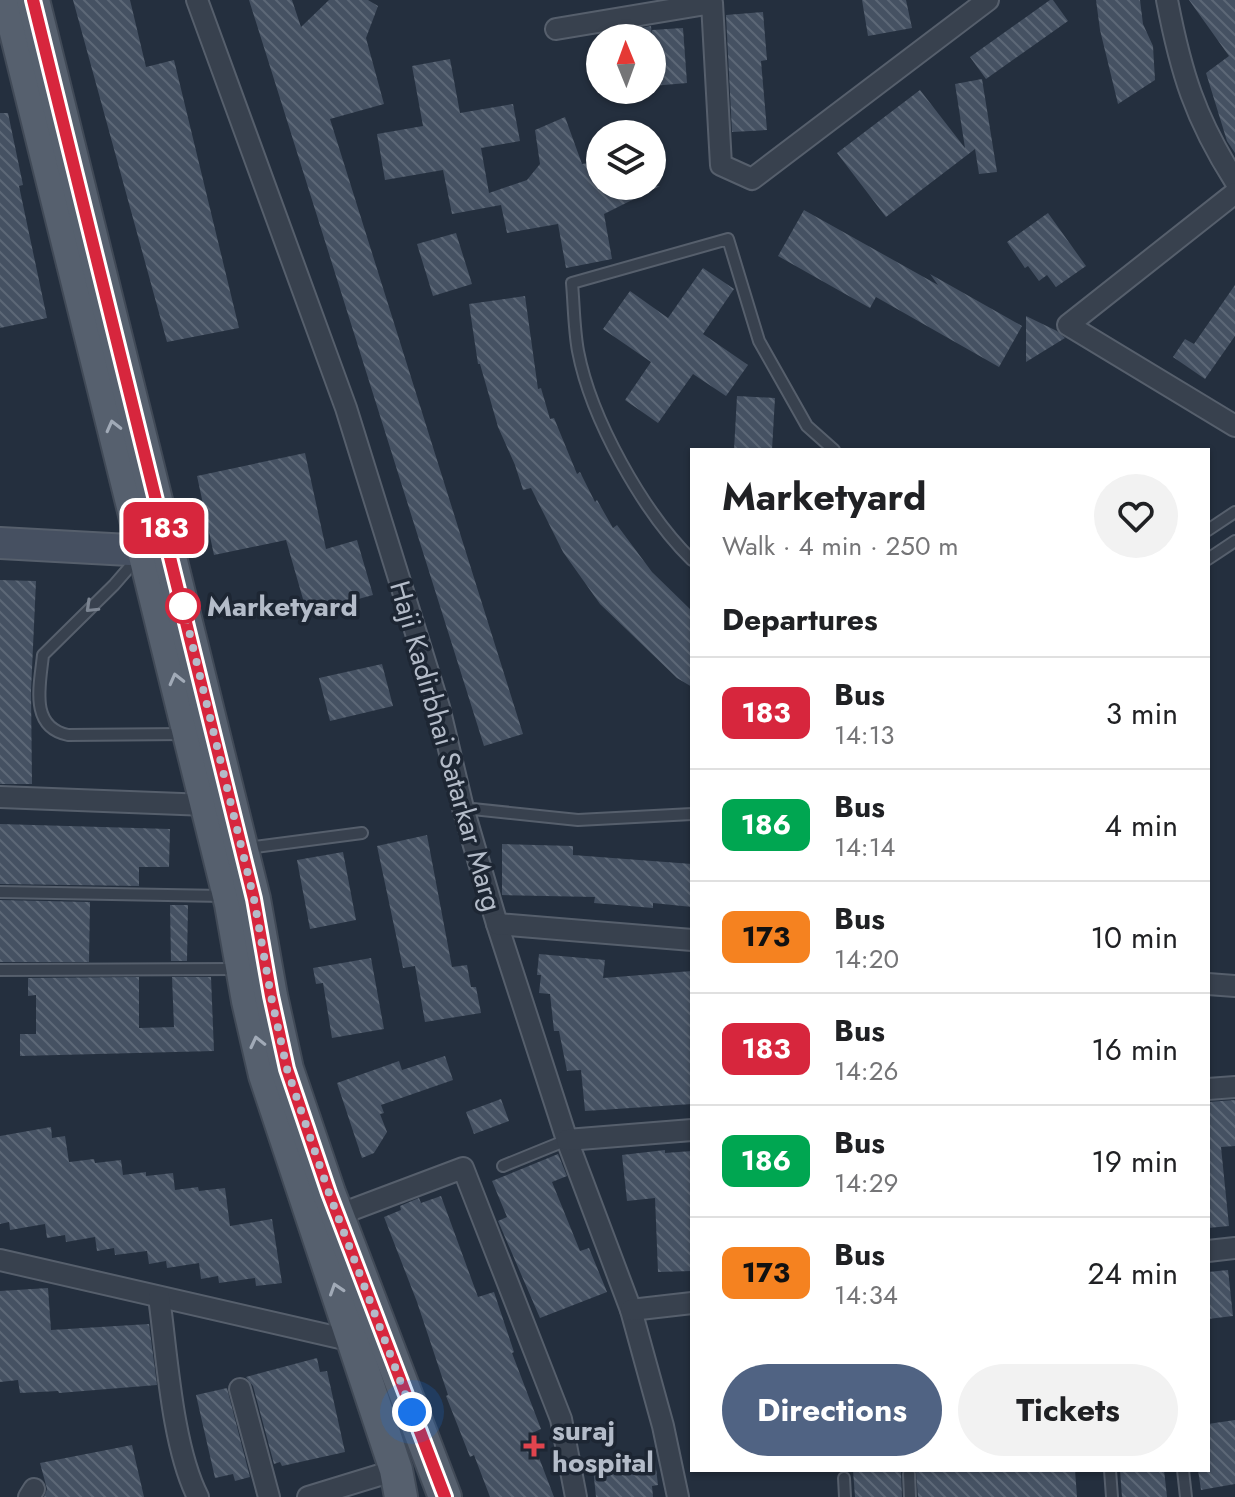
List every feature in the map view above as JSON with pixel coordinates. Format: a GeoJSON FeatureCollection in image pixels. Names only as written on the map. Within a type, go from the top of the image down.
{"type":"FeatureCollection","features":[{"type":"Feature","properties":{"kind":"main road"},"geometry":{"type":"LineString","coordinates":[[8,0],[157,552],[242,848],[287,1069],[325,1204],[353,1341],[399,1484]]}},
{"type":"Feature","properties":{"kind":"main road"},"geometry":{"type":"LineString","coordinates":[[33,0],[157,552],[189,734],[229,896],[265,1075],[325,1204],[445,1497]]}},
{"type":"Feature","properties":{"kind":"street","name":"Haji Kadirbhai Satarkar Marg"},"geometry":{"type":"LineString","coordinates":[[197,0],[346,408],[439,707],[463,808],[497,924],[567,1140],[631,1310],[663,1426],[678,1497]]}},
{"type":"Feature","properties":{"kind":"street"},"geometry":{"type":"LineString","coordinates":[[556,29],[722,2],[721,165],[752,179],[988,0]]}},
{"type":"Feature","properties":{"kind":"street"},"geometry":{"type":"LineString","coordinates":[[1167,0],[1178,56],[1195,110],[1235,181]]}},
{"type":"Feature","properties":{"kind":"street"},"geometry":{"type":"LineString","coordinates":[[1235,193],[1068,325],[1235,426]]}},
{"type":"Feature","properties":{"kind":"street"},"geometry":{"type":"LineString","coordinates":[[0,543],[157,552]]}},
{"type":"Feature","properties":{"kind":"street"},"geometry":{"type":"LineString","coordinates":[[0,797],[207,805]]}},
{"type":"Feature","properties":{"kind":"street"},"geometry":{"type":"LineString","coordinates":[[497,924],[690,940]]}},
{"type":"Feature","properties":{"kind":"street"},"geometry":{"type":"LineString","coordinates":[[1210,984],[1235,986]]}},
{"type":"Feature","properties":{"kind":"street"},"geometry":{"type":"LineString","coordinates":[[1210,1089],[1235,1087]]}},
{"type":"Feature","properties":{"kind":"street"},"geometry":{"type":"LineString","coordinates":[[567,1140],[690,1130]]}},
{"type":"Feature","properties":{"kind":"street"},"geometry":{"type":"LineString","coordinates":[[325,1204],[463,1168],[561,1419],[576,1497]]}},
{"type":"Feature","properties":{"kind":"street"},"geometry":{"type":"LineString","coordinates":[[1210,1251],[1235,1248]]}},
{"type":"Feature","properties":{"kind":"street"},"geometry":{"type":"LineString","coordinates":[[0,1260],[353,1341]]}},
{"type":"Feature","properties":{"kind":"street"},"geometry":{"type":"LineString","coordinates":[[159,1297],[184,1457],[198,1497]]}},
{"type":"Feature","properties":{"kind":"street"},"geometry":{"type":"LineString","coordinates":[[631,1310],[690,1303]]}},
{"type":"Feature","properties":{"kind":"street"},"geometry":{"type":"LineString","coordinates":[[240,1389],[269,1497]]}},
{"type":"Feature","properties":{"kind":"street"},"geometry":{"type":"LineString","coordinates":[[315,1496],[399,1484]]}},
{"type":"Feature","properties":{"kind":"lane"},"geometry":{"type":"LineString","coordinates":[[690,558],[673,542],[635,488],[601,421],[578,352],[572,283],[728,239],[759,341],[807,426],[832,448]]}},
{"type":"Feature","properties":{"kind":"lane"},"geometry":{"type":"LineString","coordinates":[[1210,529],[1235,512]]}},
{"type":"Feature","properties":{"kind":"lane"},"geometry":{"type":"LineString","coordinates":[[1210,558],[1235,541]]}},
{"type":"Feature","properties":{"kind":"lane"},"geometry":{"type":"LineString","coordinates":[[157,552],[114,585],[43,655],[40,709],[53,732],[68,735],[189,734]]}},
{"type":"Feature","properties":{"kind":"lane"},"geometry":{"type":"LineString","coordinates":[[463,808],[578,820],[690,814]]}},
{"type":"Feature","properties":{"kind":"lane"},"geometry":{"type":"LineString","coordinates":[[242,848],[362,833]]}},
{"type":"Feature","properties":{"kind":"lane"},"geometry":{"type":"LineString","coordinates":[[0,892],[229,896]]}},
{"type":"Feature","properties":{"kind":"lane"},"geometry":{"type":"LineString","coordinates":[[0,970],[242,969]]}},
{"type":"Feature","properties":{"kind":"lane"},"geometry":{"type":"LineString","coordinates":[[503,1166],[567,1140]]}},
{"type":"Feature","properties":{"kind":"lane"},"geometry":{"type":"LineString","coordinates":[[1110,1472],[1112,1497]]}},
{"type":"Feature","properties":{"kind":"lane"},"geometry":{"type":"LineString","coordinates":[[1183,1472],[1186,1497]]}},
{"type":"Feature","properties":{"kind":"lane"},"geometry":{"type":"LineString","coordinates":[[909,1474],[910,1497]]}},
{"type":"Feature","properties":{"kind":"lane"},"geometry":{"type":"LineString","coordinates":[[844,1478],[845,1497]]}},
{"type":"Feature","properties":{"kind":"building"},"geometry":{"type":"Polygon","coordinates":[[[73,0],[130,0],[146,67],[174,60],[239,328],[167,342],[73,0]]]}},
{"type":"Feature","properties":{"kind":"building"},"geometry":{"type":"Polygon","coordinates":[[[249,0],[292,0],[301,27],[329,0],[368,0],[378,6],[366,38],[384,104],[330,119],[523,734],[484,746],[249,0]]]}},
{"type":"Feature","properties":{"kind":"building"},"geometry":{"type":"Polygon","coordinates":[[[862,0],[906,0],[912,28],[868,36],[862,0]]]}},
{"type":"Feature","properties":{"kind":"building"},"geometry":{"type":"Polygon","coordinates":[[[1050,0],[1068,21],[986,79],[970,57],[1050,0]]]}},
{"type":"Feature","properties":{"kind":"building"},"geometry":{"type":"Polygon","coordinates":[[[1096,0],[1140,0],[1143,24],[1153,46],[1155,80],[1118,104],[1100,30],[1096,0]]]}},
{"type":"Feature","properties":{"kind":"building"},"geometry":{"type":"Polygon","coordinates":[[[1189,0],[1235,0],[1235,153],[1227,141],[1206,73],[1229,56],[1189,0]]]}},
{"type":"Feature","properties":{"kind":"building"},"geometry":{"type":"Polygon","coordinates":[[[763,12],[767,60],[761,61],[767,130],[732,132],[726,15],[763,12]]]}},
{"type":"Feature","properties":{"kind":"building"},"geometry":{"type":"Polygon","coordinates":[[[683,28],[687,83],[666,85],[666,29],[683,28]]]}},
{"type":"Feature","properties":{"kind":"building"},"geometry":{"type":"Polygon","coordinates":[[[450,59],[460,113],[513,104],[520,141],[481,148],[489,193],[527,180],[540,164],[535,130],[565,117],[582,164],[586,163],[586,200],[632,200],[604,214],[612,259],[566,268],[558,224],[507,233],[501,205],[452,214],[443,170],[385,180],[377,134],[423,126],[412,66],[450,59]]]}},
{"type":"Feature","properties":{"kind":"building"},"geometry":{"type":"Polygon","coordinates":[[[982,79],[997,172],[979,174],[975,149],[886,217],[837,153],[920,90],[965,148],[955,84],[982,79]]]}},
{"type":"Feature","properties":{"kind":"building"},"geometry":{"type":"Polygon","coordinates":[[[0,113],[8,113],[23,185],[19,186],[47,318],[0,328],[0,113]]]}},
{"type":"Feature","properties":{"kind":"building"},"geometry":{"type":"Polygon","coordinates":[[[804,210],[938,285],[930,274],[1022,326],[999,367],[876,297],[870,308],[778,256],[804,210]]]}},
{"type":"Feature","properties":{"kind":"building"},"geometry":{"type":"Polygon","coordinates":[[[1048,213],[1086,266],[1056,287],[1047,275],[1039,281],[1028,266],[1025,268],[1007,242],[1048,213]]]}},
{"type":"Feature","properties":{"kind":"building"},"geometry":{"type":"Polygon","coordinates":[[[456,233],[472,284],[433,296],[417,244],[456,233]]]}},
{"type":"Feature","properties":{"kind":"building"},"geometry":{"type":"Polygon","coordinates":[[[703,268],[734,289],[703,334],[748,365],[726,396],[693,374],[658,423],[625,400],[651,362],[603,329],[630,291],[668,318],[703,268]]]}},
{"type":"Feature","properties":{"kind":"building"},"geometry":{"type":"Polygon","coordinates":[[[1235,285],[1235,336],[1205,379],[1173,357],[1185,339],[1194,344],[1235,285]]]}},
{"type":"Feature","properties":{"kind":"building"},"geometry":{"type":"Polygon","coordinates":[[[525,296],[538,389],[541,388],[550,419],[554,418],[577,474],[580,472],[613,528],[617,525],[652,572],[690,609],[690,686],[677,678],[600,604],[563,552],[531,488],[523,490],[478,364],[469,304],[525,296]]]}},
{"type":"Feature","properties":{"kind":"building"},"geometry":{"type":"Polygon","coordinates":[[[1026,316],[1065,338],[1026,362],[1026,316]]]}},
{"type":"Feature","properties":{"kind":"building"},"geometry":{"type":"Polygon","coordinates":[[[737,396],[775,398],[772,448],[734,448],[737,396]]]}},
{"type":"Feature","properties":{"kind":"building"},"geometry":{"type":"Polygon","coordinates":[[[305,453],[326,549],[357,540],[373,595],[307,613],[286,540],[214,555],[197,476],[305,453]]]}},
{"type":"Feature","properties":{"kind":"building"},"geometry":{"type":"Polygon","coordinates":[[[0,580],[36,581],[31,691],[32,784],[0,784],[0,580]]]}},
{"type":"Feature","properties":{"kind":"building"},"geometry":{"type":"Polygon","coordinates":[[[382,664],[393,706],[330,721],[319,678],[382,664]]]}},
{"type":"Feature","properties":{"kind":"building"},"geometry":{"type":"Polygon","coordinates":[[[0,824],[170,829],[169,867],[139,867],[139,886],[0,884],[0,824]]]}},
{"type":"Feature","properties":{"kind":"building"},"geometry":{"type":"Polygon","coordinates":[[[427,835],[452,967],[467,965],[471,987],[476,987],[481,1013],[425,1022],[415,966],[403,968],[377,846],[427,835]]]}},
{"type":"Feature","properties":{"kind":"building"},"geometry":{"type":"Polygon","coordinates":[[[502,844],[573,846],[573,855],[690,864],[690,907],[653,903],[653,908],[594,903],[595,897],[502,895],[502,844]]]}},
{"type":"Feature","properties":{"kind":"building"},"geometry":{"type":"Polygon","coordinates":[[[343,852],[356,920],[310,929],[297,860],[343,852]]]}},
{"type":"Feature","properties":{"kind":"building"},"geometry":{"type":"Polygon","coordinates":[[[0,900],[90,902],[89,962],[0,962],[0,900]]]}},
{"type":"Feature","properties":{"kind":"building"},"geometry":{"type":"Polygon","coordinates":[[[170,905],[188,905],[187,961],[171,961],[170,905]]]}},
{"type":"Feature","properties":{"kind":"building"},"geometry":{"type":"Polygon","coordinates":[[[539,954],[605,960],[603,978],[690,971],[690,1104],[585,1111],[581,1070],[567,1071],[559,1031],[554,1031],[550,994],[539,993],[541,975],[537,975],[539,954]]]}},
{"type":"Feature","properties":{"kind":"building"},"geometry":{"type":"Polygon","coordinates":[[[371,958],[384,1029],[332,1038],[323,983],[316,984],[313,968],[371,958]]]}},
{"type":"Feature","properties":{"kind":"building"},"geometry":{"type":"Polygon","coordinates":[[[139,977],[139,1028],[174,1027],[172,977],[211,977],[214,1051],[20,1056],[20,1034],[36,1034],[36,995],[28,996],[28,978],[139,977]]]}},
{"type":"Feature","properties":{"kind":"building"},"geometry":{"type":"Polygon","coordinates":[[[445,1056],[453,1080],[381,1105],[384,1113],[380,1114],[387,1132],[374,1153],[362,1158],[337,1083],[399,1061],[402,1070],[445,1056]]]}},
{"type":"Feature","properties":{"kind":"building"},"geometry":{"type":"Polygon","coordinates":[[[501,1099],[509,1121],[474,1134],[466,1112],[501,1099]]]}},
{"type":"Feature","properties":{"kind":"building"},"geometry":{"type":"Polygon","coordinates":[[[1235,1100],[1235,1146],[1221,1147],[1229,1226],[1210,1228],[1210,1102],[1235,1100]]]}},
{"type":"Feature","properties":{"kind":"building"},"geometry":{"type":"Polygon","coordinates":[[[51,1127],[52,1138],[65,1136],[69,1162],[121,1160],[123,1175],[173,1173],[175,1190],[225,1188],[230,1226],[272,1219],[282,1283],[256,1286],[255,1278],[219,1283],[218,1276],[201,1279],[199,1263],[167,1268],[166,1261],[149,1264],[147,1251],[115,1255],[114,1248],[97,1251],[95,1237],[66,1242],[65,1235],[47,1238],[45,1224],[10,1230],[9,1222],[0,1224],[0,1136],[51,1127]]]}},
{"type":"Feature","properties":{"kind":"building"},"geometry":{"type":"Polygon","coordinates":[[[665,1150],[665,1153],[690,1151],[690,1271],[658,1272],[655,1198],[627,1201],[622,1155],[665,1150]]]}},
{"type":"Feature","properties":{"kind":"building"},"geometry":{"type":"Polygon","coordinates":[[[558,1154],[567,1176],[552,1182],[580,1251],[589,1248],[607,1292],[540,1318],[498,1221],[507,1217],[492,1181],[558,1154]]]}},
{"type":"Feature","properties":{"kind":"building"},"geometry":{"type":"Polygon","coordinates":[[[441,1196],[478,1297],[494,1292],[512,1353],[541,1429],[530,1434],[554,1497],[490,1497],[446,1396],[417,1302],[384,1217],[419,1198],[421,1203],[441,1196]]]}},
{"type":"Feature","properties":{"kind":"building"},"geometry":{"type":"Polygon","coordinates":[[[1228,1270],[1233,1316],[1210,1319],[1210,1272],[1228,1270]]]}},
{"type":"Feature","properties":{"kind":"building"},"geometry":{"type":"Polygon","coordinates":[[[48,1288],[51,1330],[149,1324],[157,1385],[20,1393],[18,1380],[0,1382],[0,1291],[48,1288]]]}},
{"type":"Feature","properties":{"kind":"building"},"geometry":{"type":"Polygon","coordinates":[[[317,1358],[320,1372],[327,1371],[345,1452],[282,1466],[280,1462],[274,1464],[253,1386],[246,1377],[317,1358]]]}},
{"type":"Feature","properties":{"kind":"building"},"geometry":{"type":"Polygon","coordinates":[[[227,1388],[250,1477],[235,1481],[233,1474],[215,1478],[196,1395],[227,1388]]]}},
{"type":"Feature","properties":{"kind":"building"},"geometry":{"type":"Polygon","coordinates":[[[1235,1420],[1235,1484],[1201,1490],[1198,1472],[1210,1472],[1210,1424],[1235,1420]]]}},
{"type":"Feature","properties":{"kind":"building"},"geometry":{"type":"Polygon","coordinates":[[[132,1445],[144,1497],[44,1497],[47,1489],[40,1463],[132,1445]]]}},
{"type":"Feature","properties":{"kind":"building"},"geometry":{"type":"Polygon","coordinates":[[[655,1460],[658,1485],[652,1486],[653,1497],[596,1497],[593,1468],[655,1460]]]}},
{"type":"Feature","properties":{"kind":"building"},"geometry":{"type":"Polygon","coordinates":[[[853,1472],[901,1472],[902,1497],[855,1497],[853,1472]]]}},
{"type":"Feature","properties":{"kind":"building"},"geometry":{"type":"Polygon","coordinates":[[[916,1472],[1075,1472],[1077,1497],[918,1497],[916,1472]]]}},
{"type":"Feature","properties":{"kind":"building"},"geometry":{"type":"Polygon","coordinates":[[[1120,1472],[1164,1472],[1167,1497],[1122,1497],[1120,1472]]]}},
{"type":"Feature","properties":{"kind":"bus line","name":"183"},"geometry":{"type":"LineString","coordinates":[[33,0],[254,899],[287,1069],[329,1193],[445,1497]]}},
{"type":"Feature","properties":{"kind":"place","name":"Marketyard"},"geometry":{"type":"Point","coordinates":[183,606]}},
{"type":"Feature","properties":{"kind":"place","name":"suraj hospital"},"geometry":{"type":"Point","coordinates":[534,1446]}},
{"type":"Feature","properties":{"kind":"route"},"geometry":{"type":"LineString","coordinates":[[183,606],[254,899],[287,1069],[329,1193],[412,1412]]}}]}
